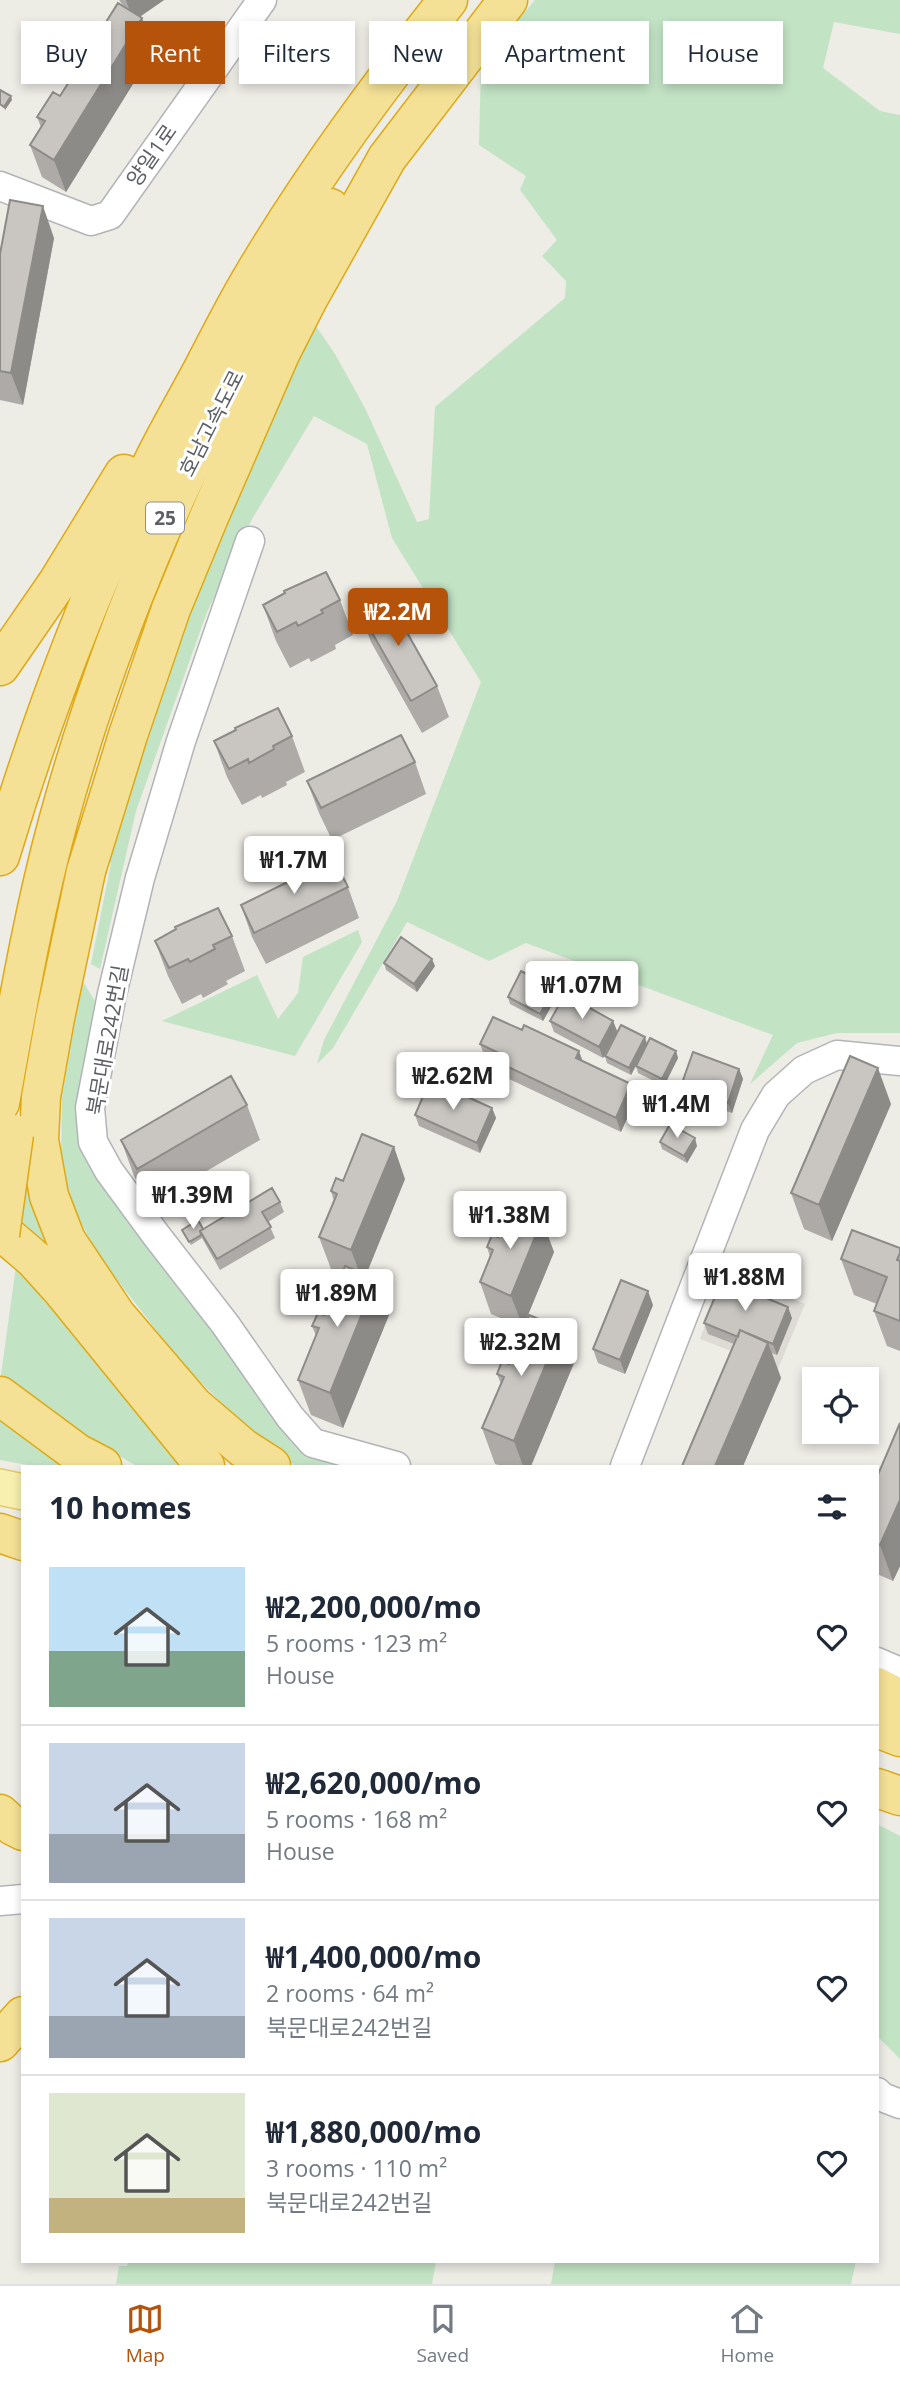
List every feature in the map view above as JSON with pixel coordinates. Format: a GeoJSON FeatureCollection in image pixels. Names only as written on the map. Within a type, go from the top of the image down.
{"type":"FeatureCollection","features":[{"type":"Feature","properties":{"kind":"highway","name":"호남고속도로"},"geometry":{"type":"LineString","coordinates":[[0,856],[24,774],[93,593],[155,458],[253,276],[328,160],[448,0]]}},
{"type":"Feature","properties":{"kind":"highway","name":"호남고속도로"},"geometry":{"type":"LineString","coordinates":[[7,1118],[21,985],[57,823],[93,708],[171,505],[220,401],[282,286],[348,180],[428,69],[483,0]]}},
{"type":"Feature","properties":{"kind":"highway"},"geometry":{"type":"LineString","coordinates":[[0,1235],[7,1118],[64,865],[89,771],[125,663],[161,571],[236,406],[275,330],[333,234],[387,158],[508,0]]}},
{"type":"Feature","properties":{"kind":"highway"},"geometry":{"type":"LineString","coordinates":[[269,1465],[243,1448],[194,1406],[116,1315],[66,1240],[49,1196],[39,1140],[41,1097],[86,872],[128,735],[171,609],[280,354],[387,158]]}},
{"type":"Feature","properties":{"kind":"highway"},"geometry":{"type":"LineString","coordinates":[[0,666],[58,582],[170,394],[253,276]]}},
{"type":"Feature","properties":{"kind":"highway"},"geometry":{"type":"LineString","coordinates":[[0,1230],[34,1259],[62,1290],[204,1465]]}},
{"type":"Feature","properties":{"kind":"highway"},"geometry":{"type":"LineString","coordinates":[[0,1396],[78,1453],[100,1465]]}},
{"type":"Feature","properties":{"kind":"highway"},"geometry":{"type":"LineString","coordinates":[[0,1530],[21,1540]]}},
{"type":"Feature","properties":{"kind":"highway"},"geometry":{"type":"LineString","coordinates":[[879,1688],[900,1699]]}},
{"type":"Feature","properties":{"kind":"highway"},"geometry":{"type":"LineString","coordinates":[[879,1729],[900,1737]]}},
{"type":"Feature","properties":{"kind":"highway"},"geometry":{"type":"LineString","coordinates":[[879,1789],[900,1796]]}},
{"type":"Feature","properties":{"kind":"highway"},"geometry":{"type":"LineString","coordinates":[[0,1814],[21,1830]]}},
{"type":"Feature","properties":{"kind":"highway"},"geometry":{"type":"LineString","coordinates":[[0,2042],[21,2018]]}},
{"type":"Feature","properties":{"kind":"main road"},"geometry":{"type":"LineString","coordinates":[[0,1487],[21,1492]]}},
{"type":"Feature","properties":{"kind":"main road"},"geometry":{"type":"LineString","coordinates":[[0,1530],[21,1532]]}},
{"type":"Feature","properties":{"kind":"main road"},"geometry":{"type":"LineString","coordinates":[[879,1769],[900,1777]]}},
{"type":"Feature","properties":{"kind":"street","name":"양일1로"},"geometry":{"type":"LineString","coordinates":[[0,186],[90,221],[110,215],[262,0]]}},
{"type":"Feature","properties":{"kind":"street","name":"북문대로242번길"},"geometry":{"type":"LineString","coordinates":[[250,541],[181,741],[139,878],[112,994],[90,1108],[93,1142],[109,1171],[225,1324],[290,1417],[313,1443],[392,1465]]}},
{"type":"Feature","properties":{"kind":"street"},"geometry":{"type":"LineString","coordinates":[[625,1465],[755,1130],[776,1095],[804,1070],[837,1055],[900,1061]]}},
{"type":"Feature","properties":{"kind":"street"},"geometry":{"type":"LineString","coordinates":[[879,1663],[900,1672]]}},
{"type":"Feature","properties":{"kind":"street"},"geometry":{"type":"LineString","coordinates":[[0,1901],[21,1899]]}},
{"type":"Feature","properties":{"kind":"street"},"geometry":{"type":"LineString","coordinates":[[879,2094],[900,2104]]}},
{"type":"Feature","properties":{"kind":"shaded area"},"geometry":{"type":"Polygon","coordinates":[[[725,1272],[805,1304],[778,1369],[700,1339],[725,1272]]]}},
{"type":"Feature","properties":{"kind":"green space"},"geometry":{"type":"Polygon","coordinates":[[[535,0],[900,0],[900,34],[834,22],[823,68],[880,111],[900,115],[900,1033],[837,1033],[797,1043],[750,1084],[773,1035],[526,943],[489,961],[407,922],[333,1048],[317,1064],[324,1040],[397,901],[481,682],[392,538],[367,444],[314,416],[252,519],[207,612],[136,811],[100,969],[91,964],[111,863],[102,857],[181,609],[309,316],[335,354],[365,408],[417,522],[429,519],[435,407],[565,298],[566,281],[542,256],[557,240],[520,190],[526,176],[479,145],[481,64],[481,84],[649,84],[649,21],[517,21],[535,0]]]}},
{"type":"Feature","properties":{"kind":"green space"},"geometry":{"type":"Polygon","coordinates":[[[358,930],[362,942],[295,1056],[162,1021],[257,975],[278,1019],[298,993],[303,957],[358,930]]]}},
{"type":"Feature","properties":{"kind":"green space"},"geometry":{"type":"Polygon","coordinates":[[[82,980],[98,1006],[88,1152],[127,1222],[220,1329],[307,1452],[355,1465],[294,1465],[267,1449],[180,1361],[95,1251],[72,1203],[61,1162],[62,1098],[82,980]]]}},
{"type":"Feature","properties":{"kind":"green space"},"geometry":{"type":"Polygon","coordinates":[[[30,1140],[72,1270],[17,1226],[30,1140]]]}},
{"type":"Feature","properties":{"kind":"green space"},"geometry":{"type":"Polygon","coordinates":[[[16,1266],[63,1313],[186,1465],[135,1465],[0,1382],[16,1266]]]}},
{"type":"Feature","properties":{"kind":"green space"},"geometry":{"type":"Polygon","coordinates":[[[0,1417],[72,1465],[28,1465],[0,1460],[0,1417]]]}},
{"type":"Feature","properties":{"kind":"green space"},"geometry":{"type":"Polygon","coordinates":[[[879,1825],[900,1836],[900,2059],[879,2038],[879,1825]]]}},
{"type":"Feature","properties":{"kind":"green space"},"geometry":{"type":"Polygon","coordinates":[[[128,2263],[436,2263],[432,2284],[116,2284],[119,2266],[127,2266],[128,2263]]]}},
{"type":"Feature","properties":{"kind":"green space"},"geometry":{"type":"Polygon","coordinates":[[[555,2263],[856,2263],[851,2284],[551,2284],[555,2263]]]}},
{"type":"Feature","properties":{"kind":"building"},"geometry":{"type":"Polygon","coordinates":[[[118,3],[142,18],[140,21],[125,21],[125,45],[111,68],[111,21],[107,21],[118,3]]]}},
{"type":"Feature","properties":{"kind":"building"},"geometry":{"type":"Polygon","coordinates":[[[68,84],[101,84],[54,160],[30,145],[45,121],[37,117],[53,92],[60,96],[68,84]]]}},
{"type":"Feature","properties":{"kind":"building"},"geometry":{"type":"Polygon","coordinates":[[[0,90],[11,96],[4,107],[0,104],[0,90]]]}},
{"type":"Feature","properties":{"kind":"building"},"geometry":{"type":"Polygon","coordinates":[[[10,200],[43,206],[11,373],[0,371],[0,254],[10,200]]]}},
{"type":"Feature","properties":{"kind":"building"},"geometry":{"type":"Polygon","coordinates":[[[326,572],[340,600],[321,610],[323,613],[298,626],[296,622],[277,632],[263,605],[285,593],[284,591],[326,572]]]}},
{"type":"Feature","properties":{"kind":"building"},"geometry":{"type":"Polygon","coordinates":[[[386,595],[437,686],[411,701],[359,610],[386,595]]]}},
{"type":"Feature","properties":{"kind":"building"},"geometry":{"type":"Polygon","coordinates":[[[278,708],[292,736],[249,763],[248,759],[229,769],[214,741],[278,708]]]}},
{"type":"Feature","properties":{"kind":"building"},"geometry":{"type":"Polygon","coordinates":[[[401,735],[415,762],[321,808],[307,781],[401,735]]]}},
{"type":"Feature","properties":{"kind":"building"},"geometry":{"type":"Polygon","coordinates":[[[334,859],[348,887],[254,933],[241,905],[334,859]]]}},
{"type":"Feature","properties":{"kind":"building"},"geometry":{"type":"Polygon","coordinates":[[[218,908],[232,936],[213,945],[215,949],[190,962],[188,959],[169,968],[155,941],[176,929],[175,927],[218,908]]]}},
{"type":"Feature","properties":{"kind":"building"},"geometry":{"type":"Polygon","coordinates":[[[401,937],[432,959],[414,984],[384,963],[401,937]]]}},
{"type":"Feature","properties":{"kind":"building"},"geometry":{"type":"Polygon","coordinates":[[[521,971],[554,989],[540,1014],[508,997],[521,971]]]}},
{"type":"Feature","properties":{"kind":"building"},"geometry":{"type":"Polygon","coordinates":[[[565,994],[613,1021],[599,1047],[550,1021],[565,994]]]}},
{"type":"Feature","properties":{"kind":"building"},"geometry":{"type":"Polygon","coordinates":[[[493,1017],[522,1030],[524,1025],[579,1051],[576,1058],[631,1084],[616,1118],[502,1064],[505,1056],[480,1044],[493,1017]]]}},
{"type":"Feature","properties":{"kind":"building"},"geometry":{"type":"Polygon","coordinates":[[[621,1025],[645,1037],[629,1068],[605,1056],[621,1025]]]}},
{"type":"Feature","properties":{"kind":"building"},"geometry":{"type":"Polygon","coordinates":[[[650,1038],[676,1051],[662,1079],[636,1066],[650,1038]]]}},
{"type":"Feature","properties":{"kind":"building"},"geometry":{"type":"Polygon","coordinates":[[[693,1052],[739,1069],[728,1103],[681,1086],[693,1052]]]}},
{"type":"Feature","properties":{"kind":"building"},"geometry":{"type":"Polygon","coordinates":[[[850,1056],[878,1068],[819,1205],[791,1193],[850,1056]]]}},
{"type":"Feature","properties":{"kind":"building"},"geometry":{"type":"Polygon","coordinates":[[[231,1076],[247,1105],[137,1169],[121,1140],[231,1076]]]}},
{"type":"Feature","properties":{"kind":"building"},"geometry":{"type":"Polygon","coordinates":[[[430,1080],[492,1108],[477,1143],[415,1115],[430,1080]]]}},
{"type":"Feature","properties":{"kind":"building"},"geometry":{"type":"Polygon","coordinates":[[[670,1124],[695,1138],[684,1156],[660,1142],[670,1124]]]}},
{"type":"Feature","properties":{"kind":"building"},"geometry":{"type":"Polygon","coordinates":[[[362,1134],[394,1147],[351,1250],[319,1237],[337,1194],[331,1191],[336,1178],[343,1181],[362,1134]]]}},
{"type":"Feature","properties":{"kind":"building"},"geometry":{"type":"Polygon","coordinates":[[[272,1188],[280,1202],[262,1212],[271,1227],[217,1259],[200,1231],[272,1188]]]}},
{"type":"Feature","properties":{"kind":"building"},"geometry":{"type":"Polygon","coordinates":[[[511,1207],[542,1220],[511,1296],[480,1282],[493,1250],[487,1247],[492,1235],[498,1237],[511,1207]]]}},
{"type":"Feature","properties":{"kind":"building"},"geometry":{"type":"Polygon","coordinates":[[[198,1220],[203,1229],[200,1231],[201,1235],[189,1242],[182,1230],[198,1220]]]}},
{"type":"Feature","properties":{"kind":"building"},"geometry":{"type":"Polygon","coordinates":[[[852,1230],[900,1248],[897,1260],[900,1261],[900,1321],[874,1311],[887,1277],[841,1259],[852,1230]]]}},
{"type":"Feature","properties":{"kind":"building"},"geometry":{"type":"Polygon","coordinates":[[[345,1266],[376,1279],[330,1393],[298,1380],[319,1328],[312,1326],[318,1313],[324,1315],[345,1266]]]}},
{"type":"Feature","properties":{"kind":"building"},"geometry":{"type":"Polygon","coordinates":[[[621,1280],[648,1291],[620,1360],[593,1349],[621,1280]]]}},
{"type":"Feature","properties":{"kind":"building"},"geometry":{"type":"Polygon","coordinates":[[[722,1280],[788,1307],[773,1344],[740,1330],[738,1337],[704,1323],[722,1280]]]}},
{"type":"Feature","properties":{"kind":"building"},"geometry":{"type":"Polygon","coordinates":[[[529,1315],[561,1328],[514,1441],[482,1428],[504,1377],[497,1374],[502,1361],[509,1364],[529,1315]]]}},
{"type":"Feature","properties":{"kind":"building"},"geometry":{"type":"Polygon","coordinates":[[[740,1330],[768,1343],[715,1465],[682,1465],[740,1330]]]}},
{"type":"Feature","properties":{"kind":"building"},"geometry":{"type":"Polygon","coordinates":[[[900,1423],[900,1500],[880,1545],[879,1545],[879,1472],[900,1423]]]}}]}
